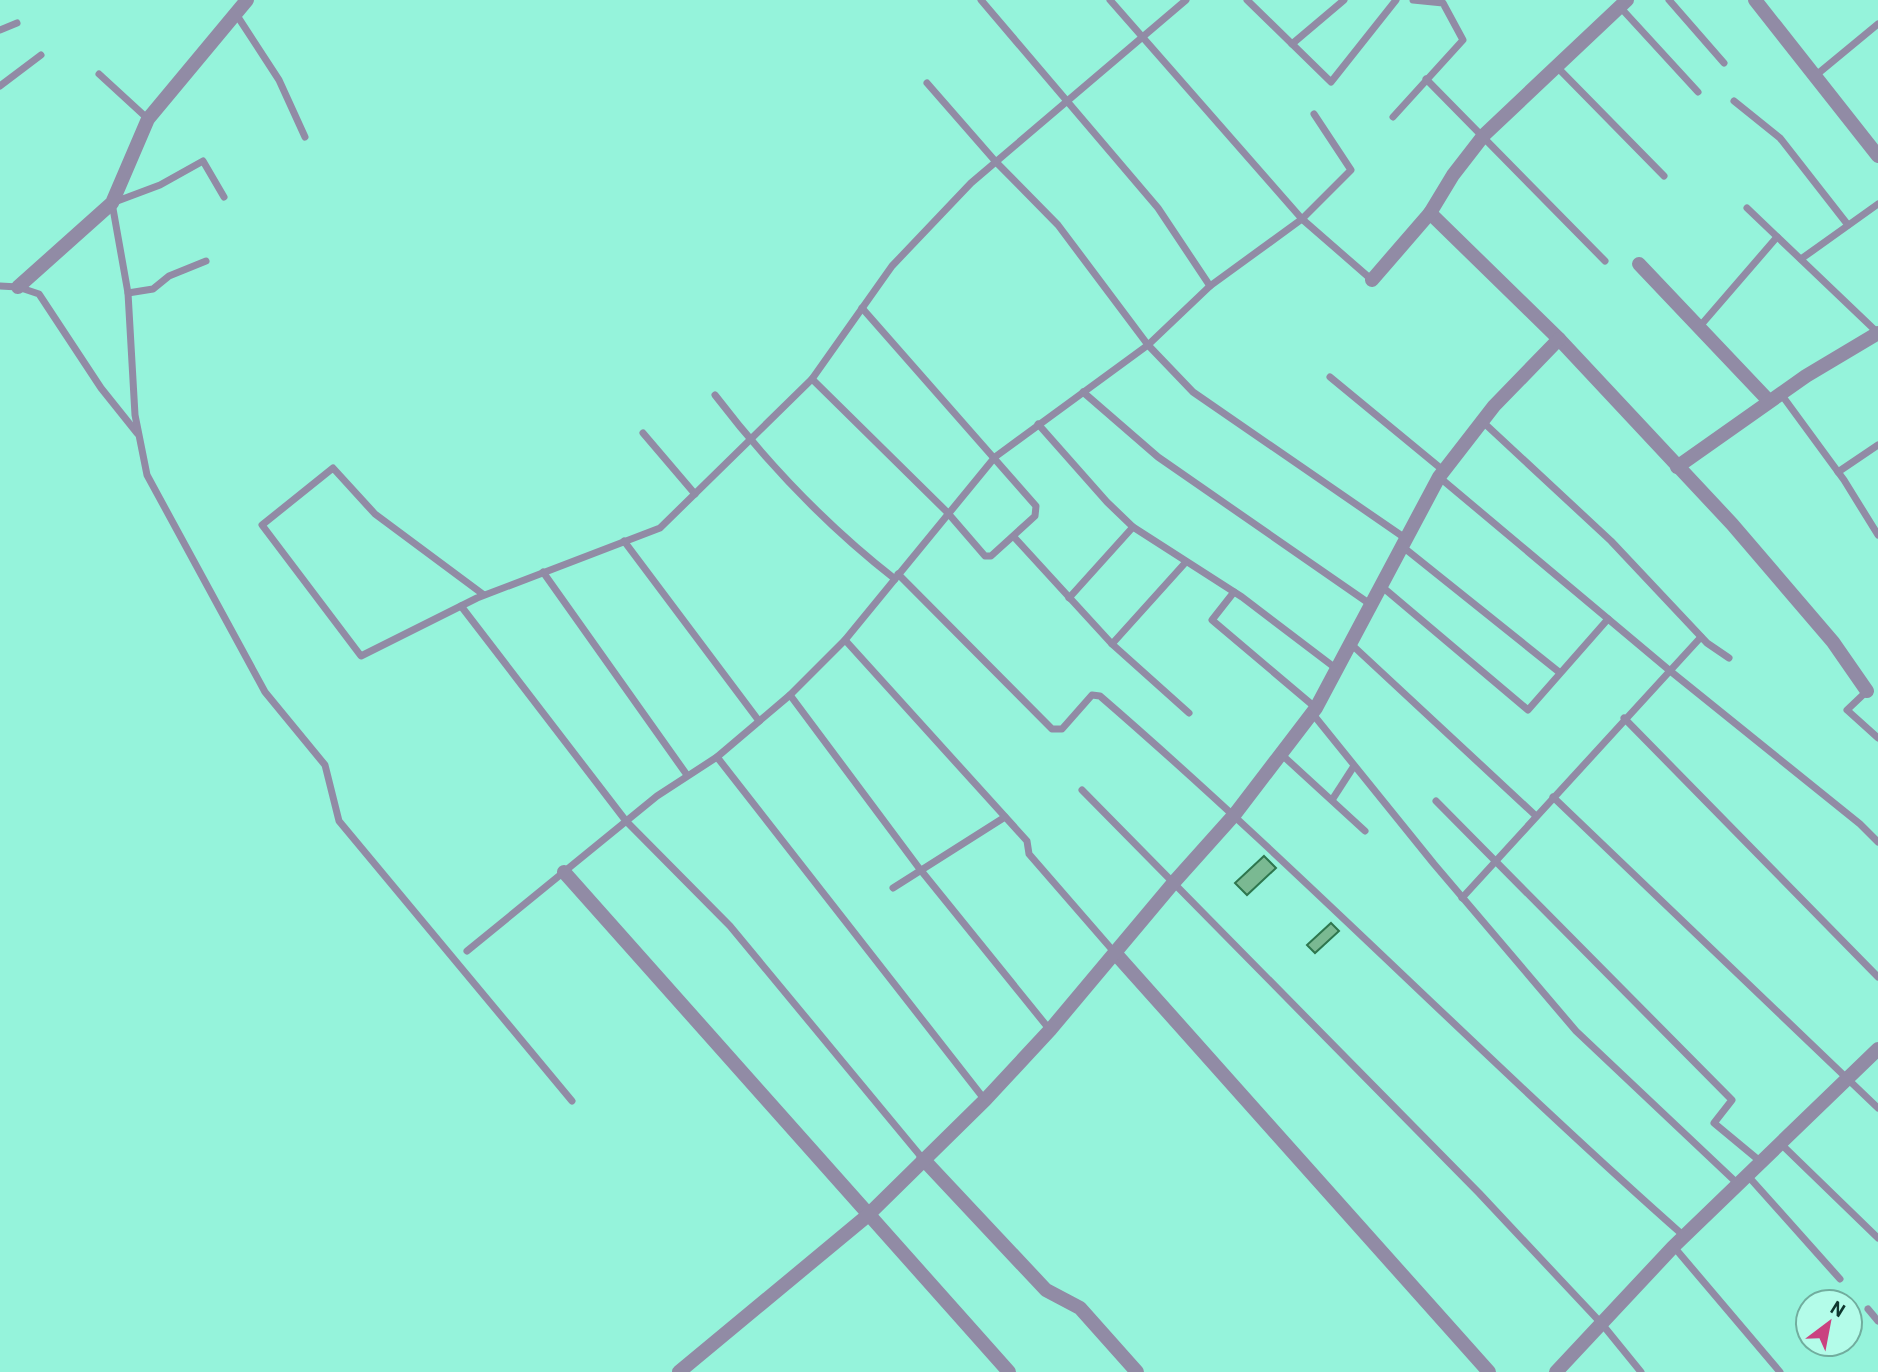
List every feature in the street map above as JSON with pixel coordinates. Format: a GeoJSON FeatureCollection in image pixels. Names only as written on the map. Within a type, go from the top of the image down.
{"type":"FeatureCollection","features":[{"type":"Feature","properties":{"kind":"street"},"geometry":{"type":"LineString","coordinates":[[19,287],[112,203],[148,119],[247,0]]}},
{"type":"Feature","properties":{"kind":"street"},"geometry":{"type":"LineString","coordinates":[[1755,0],[1878,156]]}},
{"type":"Feature","properties":{"kind":"street"},"geometry":{"type":"LineString","coordinates":[[1372,280],[1430,212],[1453,175],[1484,135],[1624,4]]}},
{"type":"Feature","properties":{"kind":"street"},"geometry":{"type":"LineString","coordinates":[[1430,212],[1559,339],[1732,524],[1825,632],[1867,691]]}},
{"type":"Feature","properties":{"kind":"street"},"geometry":{"type":"LineString","coordinates":[[1639,264],[1775,398]]}},
{"type":"Feature","properties":{"kind":"street"},"geometry":{"type":"LineString","coordinates":[[1677,467],[1775,398],[1878,333]]}},
{"type":"Feature","properties":{"kind":"street"},"geometry":{"type":"LineString","coordinates":[[686,1370],[867,1216],[985,1100],[1050,1030],[1175,881],[1236,814],[1314,711],[1442,474],[1482,421],[1559,339]]}},
{"type":"Feature","properties":{"kind":"street"},"geometry":{"type":"LineString","coordinates":[[564,872],[867,1216],[1009,1372]]}},
{"type":"Feature","properties":{"kind":"street"},"geometry":{"type":"LineString","coordinates":[[1115,953],[1489,1372]]}},
{"type":"Feature","properties":{"kind":"street"},"geometry":{"type":"LineString","coordinates":[[1556,1372],[1679,1241],[1878,1049]]}},
{"type":"Feature","properties":{"kind":"street"},"geometry":{"type":"LineString","coordinates":[[923,1159],[1046,1290],[1080,1308],[1137,1372]]}},
{"type":"Feature","properties":{"kind":"lane"},"geometry":{"type":"LineString","coordinates":[[981,0],[1158,208],[1210,286]]}},
{"type":"Feature","properties":{"kind":"lane"},"geometry":{"type":"LineString","coordinates":[[1110,0],[1302,219],[1372,280]]}},
{"type":"Feature","properties":{"kind":"lane"},"geometry":{"type":"LineString","coordinates":[[484,595],[375,514],[333,468],[262,525],[361,656],[484,595],[660,528],[812,379],[892,266],[971,183],[1186,0]]}},
{"type":"Feature","properties":{"kind":"lane"},"geometry":{"type":"LineString","coordinates":[[1247,0],[1331,82],[1396,0]]}},
{"type":"Feature","properties":{"kind":"lane"},"geometry":{"type":"LineString","coordinates":[[1292,44],[1344,0]]}},
{"type":"Feature","properties":{"kind":"lane"},"geometry":{"type":"LineString","coordinates":[[1393,117],[1463,40],[1448,2],[1413,0]]}},
{"type":"Feature","properties":{"kind":"lane"},"geometry":{"type":"LineString","coordinates":[[1668,0],[1724,62]]}},
{"type":"Feature","properties":{"kind":"lane"},"geometry":{"type":"LineString","coordinates":[[1624,4],[1698,92]]}},
{"type":"Feature","properties":{"kind":"lane"},"geometry":{"type":"LineString","coordinates":[[235,14],[279,80],[305,138]]}},
{"type":"Feature","properties":{"kind":"lane"},"geometry":{"type":"LineString","coordinates":[[0,30],[17,23]]}},
{"type":"Feature","properties":{"kind":"lane"},"geometry":{"type":"LineString","coordinates":[[1815,76],[1878,24]]}},
{"type":"Feature","properties":{"kind":"lane"},"geometry":{"type":"LineString","coordinates":[[0,86],[41,55]]}},
{"type":"Feature","properties":{"kind":"lane"},"geometry":{"type":"LineString","coordinates":[[1557,66],[1664,176]]}},
{"type":"Feature","properties":{"kind":"lane"},"geometry":{"type":"LineString","coordinates":[[99,74],[148,119]]}},
{"type":"Feature","properties":{"kind":"lane"},"geometry":{"type":"LineString","coordinates":[[1426,79],[1605,261]]}},
{"type":"Feature","properties":{"kind":"lane"},"geometry":{"type":"LineString","coordinates":[[927,83],[996,162],[1058,225],[1148,345],[1193,392],[1404,542],[1559,672]]}},
{"type":"Feature","properties":{"kind":"lane"},"geometry":{"type":"LineString","coordinates":[[1734,101],[1780,138],[1848,225]]}},
{"type":"Feature","properties":{"kind":"lane"},"geometry":{"type":"LineString","coordinates":[[467,951],[626,821],[687,775],[717,757],[790,695],[845,640],[947,512],[995,457],[1148,345],[1210,286],[1302,219],[1351,170],[1314,114]]}},
{"type":"Feature","properties":{"kind":"lane"},"geometry":{"type":"LineString","coordinates":[[224,197],[203,161],[160,185],[112,203],[128,293],[131,374],[147,475],[199,576],[265,692],[325,765],[339,821],[572,1101]]}},
{"type":"Feature","properties":{"kind":"lane"},"geometry":{"type":"LineString","coordinates":[[1801,259],[1878,204]]}},
{"type":"Feature","properties":{"kind":"lane"},"geometry":{"type":"LineString","coordinates":[[1747,208],[1878,333]]}},
{"type":"Feature","properties":{"kind":"lane"},"geometry":{"type":"LineString","coordinates":[[1700,325],[1777,237]]}},
{"type":"Feature","properties":{"kind":"lane"},"geometry":{"type":"LineString","coordinates":[[128,293],[153,289],[169,276],[206,261]]}},
{"type":"Feature","properties":{"kind":"lane"},"geometry":{"type":"LineString","coordinates":[[0,286],[19,287],[40,294],[101,388],[139,436]]}},
{"type":"Feature","properties":{"kind":"lane"},"geometry":{"type":"LineString","coordinates":[[812,379],[947,512],[988,557],[1014,537],[1037,511],[995,457],[862,308]]}},
{"type":"Feature","properties":{"kind":"lane"},"geometry":{"type":"LineString","coordinates":[[1330,377],[1608,619],[1860,824],[1878,842]]}},
{"type":"Feature","properties":{"kind":"lane"},"geometry":{"type":"LineString","coordinates":[[1083,392],[1158,457],[1370,604]]}},
{"type":"Feature","properties":{"kind":"lane"},"geometry":{"type":"LineString","coordinates":[[715,395],[750,440],[850,544],[897,576],[1052,729],[1062,729],[1096,694],[1236,814],[1679,1241],[1780,1372]]}},
{"type":"Feature","properties":{"kind":"lane"},"geometry":{"type":"LineString","coordinates":[[1775,398],[1838,472],[1878,535]]}},
{"type":"Feature","properties":{"kind":"lane"},"geometry":{"type":"LineString","coordinates":[[1482,421],[1611,541],[1701,637],[1729,658]]}},
{"type":"Feature","properties":{"kind":"lane"},"geometry":{"type":"LineString","coordinates":[[1038,424],[1107,502],[1133,527],[1185,563],[1234,592],[1338,670]]}},
{"type":"Feature","properties":{"kind":"lane"},"geometry":{"type":"LineString","coordinates":[[643,433],[695,494]]}},
{"type":"Feature","properties":{"kind":"lane"},"geometry":{"type":"LineString","coordinates":[[1838,472],[1878,445]]}},
{"type":"Feature","properties":{"kind":"lane"},"geometry":{"type":"LineString","coordinates":[[1069,598],[1133,527]]}},
{"type":"Feature","properties":{"kind":"lane"},"geometry":{"type":"LineString","coordinates":[[1014,537],[1112,644],[1189,713]]}},
{"type":"Feature","properties":{"kind":"lane"},"geometry":{"type":"LineString","coordinates":[[624,541],[759,721]]}},
{"type":"Feature","properties":{"kind":"lane"},"geometry":{"type":"LineString","coordinates":[[1112,644],[1185,563]]}},
{"type":"Feature","properties":{"kind":"lane"},"geometry":{"type":"LineString","coordinates":[[543,572],[687,775]]}},
{"type":"Feature","properties":{"kind":"lane"},"geometry":{"type":"LineString","coordinates":[[1380,585],[1528,710],[1608,619]]}},
{"type":"Feature","properties":{"kind":"lane"},"geometry":{"type":"LineString","coordinates":[[1234,592],[1212,620],[1314,711],[1354,766],[1462,898],[1576,1031],[1743,1180],[1840,1279]]}},
{"type":"Feature","properties":{"kind":"lane"},"geometry":{"type":"LineString","coordinates":[[461,606],[626,821],[730,926],[923,1159]]}},
{"type":"Feature","properties":{"kind":"lane"},"geometry":{"type":"LineString","coordinates":[[1462,898],[1701,637]]}},
{"type":"Feature","properties":{"kind":"lane"},"geometry":{"type":"LineString","coordinates":[[845,640],[1027,841],[1029,854],[1115,953]]}},
{"type":"Feature","properties":{"kind":"lane"},"geometry":{"type":"LineString","coordinates":[[1351,643],[1536,816]]}},
{"type":"Feature","properties":{"kind":"lane"},"geometry":{"type":"LineString","coordinates":[[1867,691],[1847,710],[1878,738]]}},
{"type":"Feature","properties":{"kind":"lane"},"geometry":{"type":"LineString","coordinates":[[790,695],[919,868],[1050,1030]]}},
{"type":"Feature","properties":{"kind":"lane"},"geometry":{"type":"LineString","coordinates":[[1625,718],[1878,977]]}},
{"type":"Feature","properties":{"kind":"lane"},"geometry":{"type":"LineString","coordinates":[[1280,754],[1365,831]]}},
{"type":"Feature","properties":{"kind":"lane"},"geometry":{"type":"LineString","coordinates":[[717,757],[985,1100]]}},
{"type":"Feature","properties":{"kind":"lane"},"geometry":{"type":"LineString","coordinates":[[1332,800],[1354,766]]}},
{"type":"Feature","properties":{"kind":"lane"},"geometry":{"type":"LineString","coordinates":[[1082,790],[1175,881],[1479,1193],[1602,1324],[1641,1372]]}},
{"type":"Feature","properties":{"kind":"lane"},"geometry":{"type":"LineString","coordinates":[[1553,797],[1878,1108]]}},
{"type":"Feature","properties":{"kind":"lane"},"geometry":{"type":"LineString","coordinates":[[1436,800],[1732,1100],[1714,1123],[1761,1162]]}},
{"type":"Feature","properties":{"kind":"lane"},"geometry":{"type":"LineString","coordinates":[[893,888],[919,868],[1005,817]]}},
{"type":"Feature","properties":{"kind":"lane"},"geometry":{"type":"LineString","coordinates":[[1780,1143],[1878,1238]]}},
{"type":"Feature","properties":{"kind":"lane"},"geometry":{"type":"LineString","coordinates":[[1868,1309],[1878,1321]]}},
{"type":"Feature","properties":{"kind":"building"},"geometry":{"type":"Polygon","coordinates":[[[1264,856],[1276,868],[1247,895],[1235,883],[1264,856]]]}},
{"type":"Feature","properties":{"kind":"building"},"geometry":{"type":"Polygon","coordinates":[[[1331,923],[1339,931],[1315,953],[1307,945],[1331,923]]]}}]}
